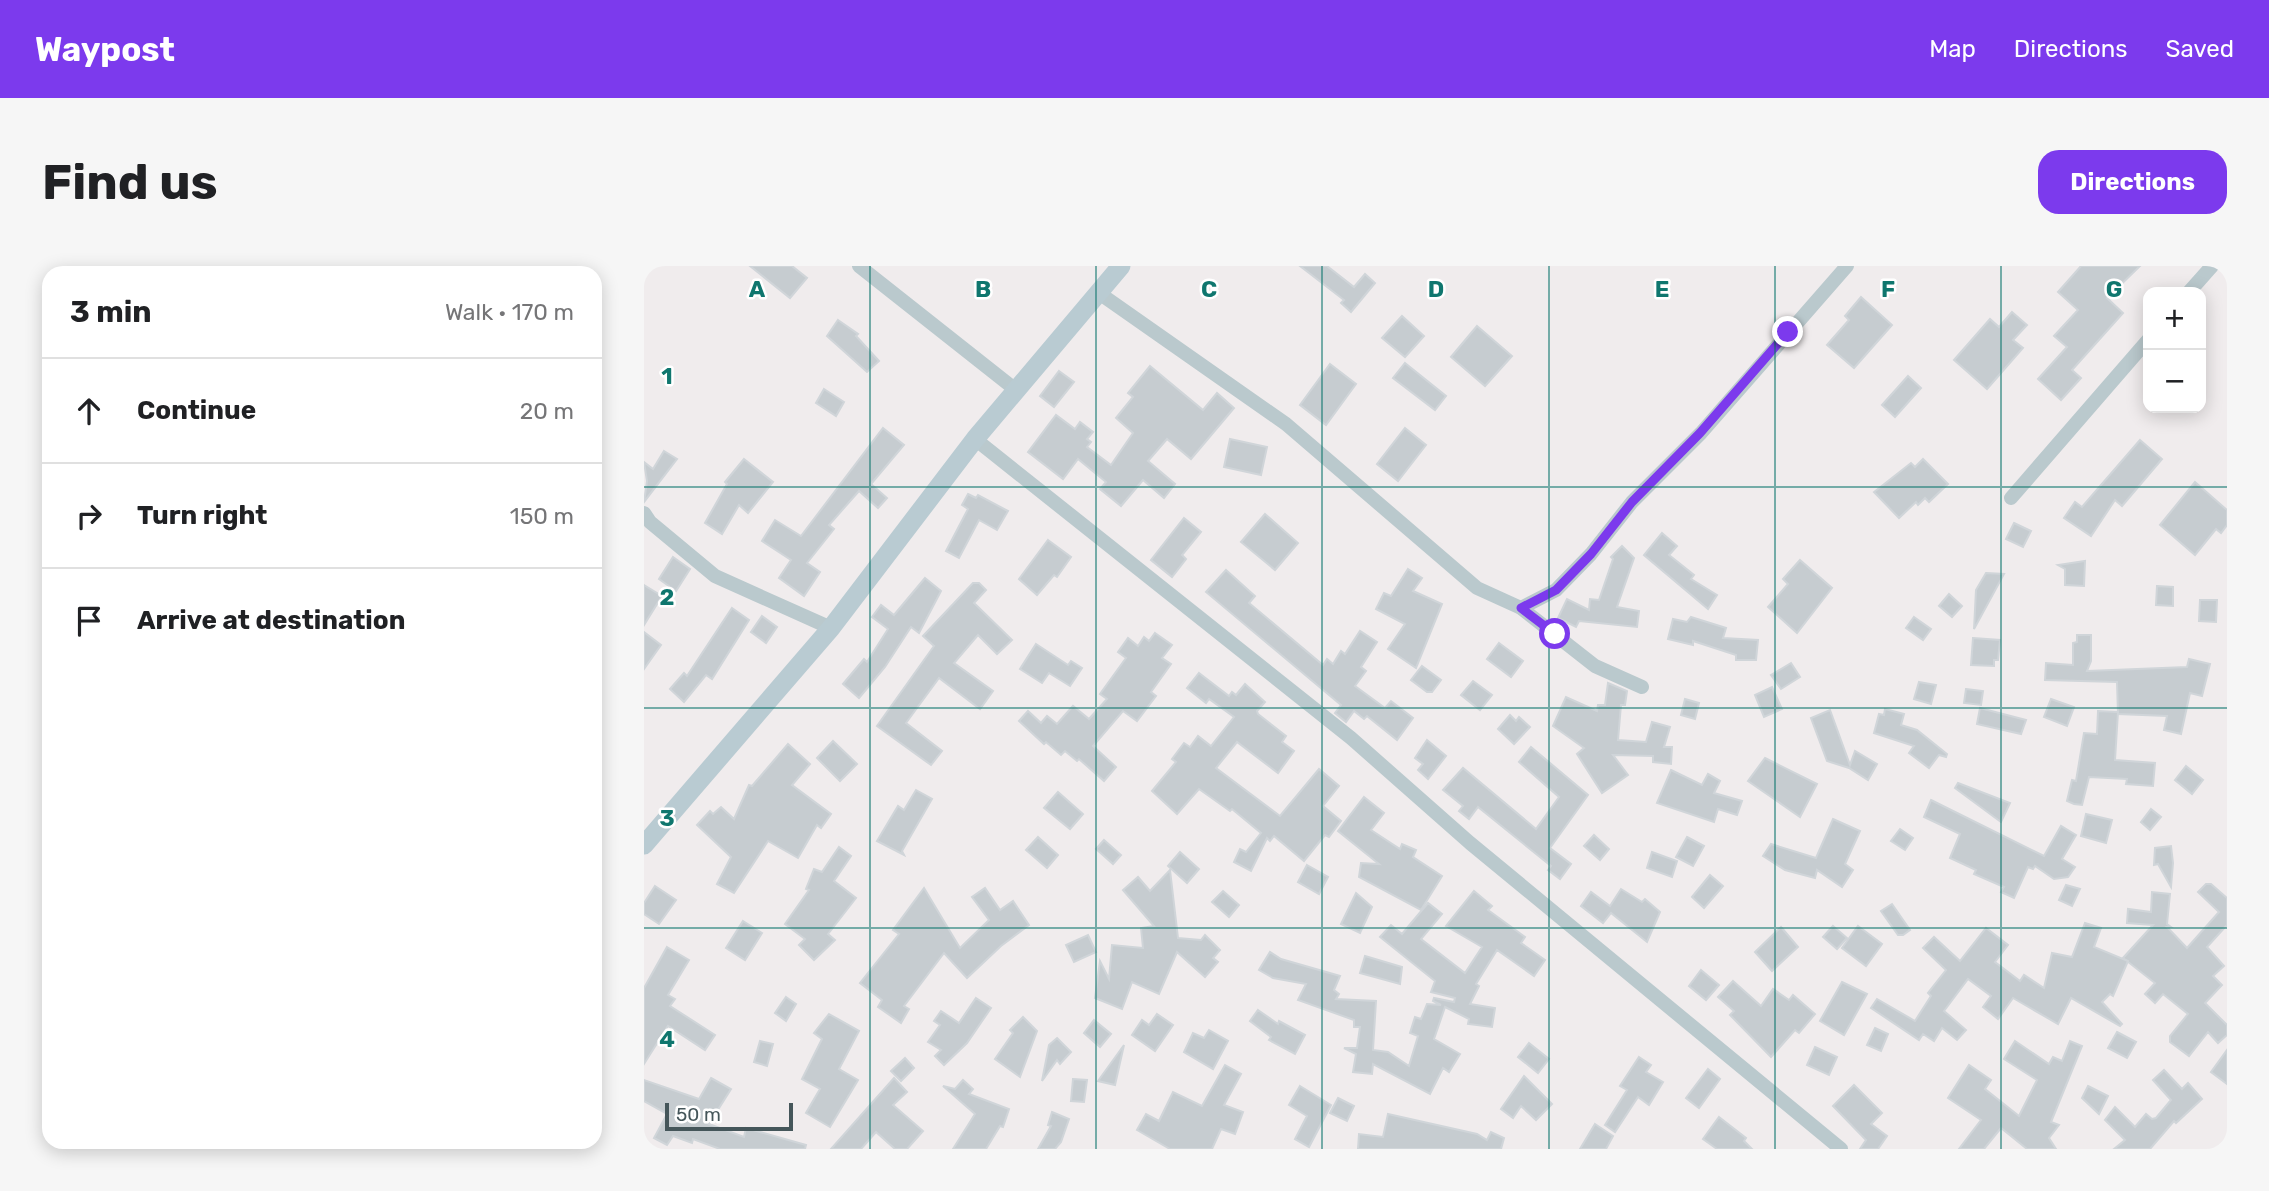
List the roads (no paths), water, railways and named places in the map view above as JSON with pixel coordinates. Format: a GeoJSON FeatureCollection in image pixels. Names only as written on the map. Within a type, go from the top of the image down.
{"type":"FeatureCollection","features":[{"type":"Feature","properties":{"kind":"main road"},"geometry":{"type":"LineString","coordinates":[[644,845],[831,628],[975,439],[1121,266]]}},
{"type":"Feature","properties":{"kind":"street"},"geometry":{"type":"LineString","coordinates":[[859,266],[1016,390]]}},
{"type":"Feature","properties":{"kind":"street"},"geometry":{"type":"LineString","coordinates":[[1521,608],[1556,590],[1591,554],[1632,502],[1700,433],[1847,266]]}},
{"type":"Feature","properties":{"kind":"street"},"geometry":{"type":"LineString","coordinates":[[2193,287],[2212,266]]}},
{"type":"Feature","properties":{"kind":"street"},"geometry":{"type":"LineString","coordinates":[[1099,293],[1286,424],[1477,588],[1521,608],[1595,666],[1642,687]]}},
{"type":"Feature","properties":{"kind":"street"},"geometry":{"type":"LineString","coordinates":[[2011,498],[2143,346]]}},
{"type":"Feature","properties":{"kind":"street"},"geometry":{"type":"LineString","coordinates":[[975,439],[1351,738],[1470,844],[1841,1149]]}},
{"type":"Feature","properties":{"kind":"street"},"geometry":{"type":"LineString","coordinates":[[644,513],[650,522],[715,576],[831,628]]}}]}
